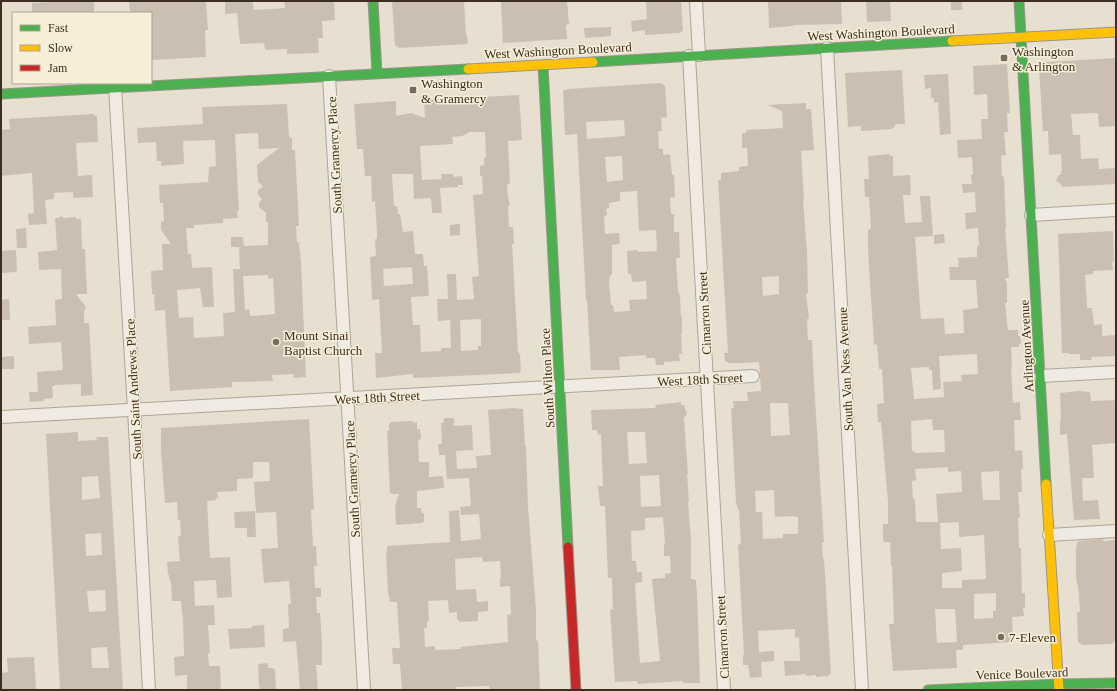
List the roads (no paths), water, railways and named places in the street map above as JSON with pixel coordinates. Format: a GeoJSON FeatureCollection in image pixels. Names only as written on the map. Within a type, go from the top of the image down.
{"type":"FeatureCollection","features":[{"type":"Feature","properties":{"kind":"main road"},"geometry":{"type":"LineString","coordinates":[[373,1],[377,73]]}},
{"type":"Feature","properties":{"kind":"main road","name":"Arlington Avenue"},"geometry":{"type":"LineString","coordinates":[[1020,1],[1049,535],[1059,687]]}},
{"type":"Feature","properties":{"kind":"main road","name":"West Washington Boulevard"},"geometry":{"type":"LineString","coordinates":[[1,94],[1116,32]]}},
{"type":"Feature","properties":{"kind":"main road","name":"South Wilton Place"},"geometry":{"type":"LineString","coordinates":[[543,65],[576,690]]}},
{"type":"Feature","properties":{"kind":"main road","name":"Venice Boulevard"},"geometry":{"type":"LineString","coordinates":[[928,690],[1059,687],[1116,683]]}},
{"type":"Feature","properties":{"kind":"street","name":"Cimarron Street"},"geometry":{"type":"LineString","coordinates":[[696,1],[694,56],[708,379],[724,690]]}},
{"type":"Feature","properties":{"kind":"street","name":"South Van Ness Avenue"},"geometry":{"type":"LineString","coordinates":[[827,48],[862,690]]}},
{"type":"Feature","properties":{"kind":"street","name":"South Gramercy Place"},"geometry":{"type":"LineString","coordinates":[[329,76],[364,690]]}},
{"type":"Feature","properties":{"kind":"street","name":"South Saint Andrews Place"},"geometry":{"type":"LineString","coordinates":[[114,87],[134,410],[149,690]]}},
{"type":"Feature","properties":{"kind":"street"},"geometry":{"type":"LineString","coordinates":[[1031,215],[1116,210]]}},
{"type":"Feature","properties":{"kind":"street"},"geometry":{"type":"LineString","coordinates":[[1040,376],[1116,372]]}},
{"type":"Feature","properties":{"kind":"street","name":"West 18th Street"},"geometry":{"type":"LineString","coordinates":[[1,417],[752,376]]}},
{"type":"Feature","properties":{"kind":"street"},"geometry":{"type":"LineString","coordinates":[[1049,535],[1116,531]]}},
{"type":"Feature","properties":{"kind":"place","name":"Washington & Arlington"},"geometry":{"type":"Point","coordinates":[1004,58]}},
{"type":"Feature","properties":{"kind":"place","name":"Washington & Gramercy"},"geometry":{"type":"Point","coordinates":[413,90]}},
{"type":"Feature","properties":{"kind":"place","name":"Mount Sinai Baptist Church"},"geometry":{"type":"Point","coordinates":[276,342]}},
{"type":"Feature","properties":{"kind":"place","name":"7-Eleven"},"geometry":{"type":"Point","coordinates":[1001,637]}}]}
